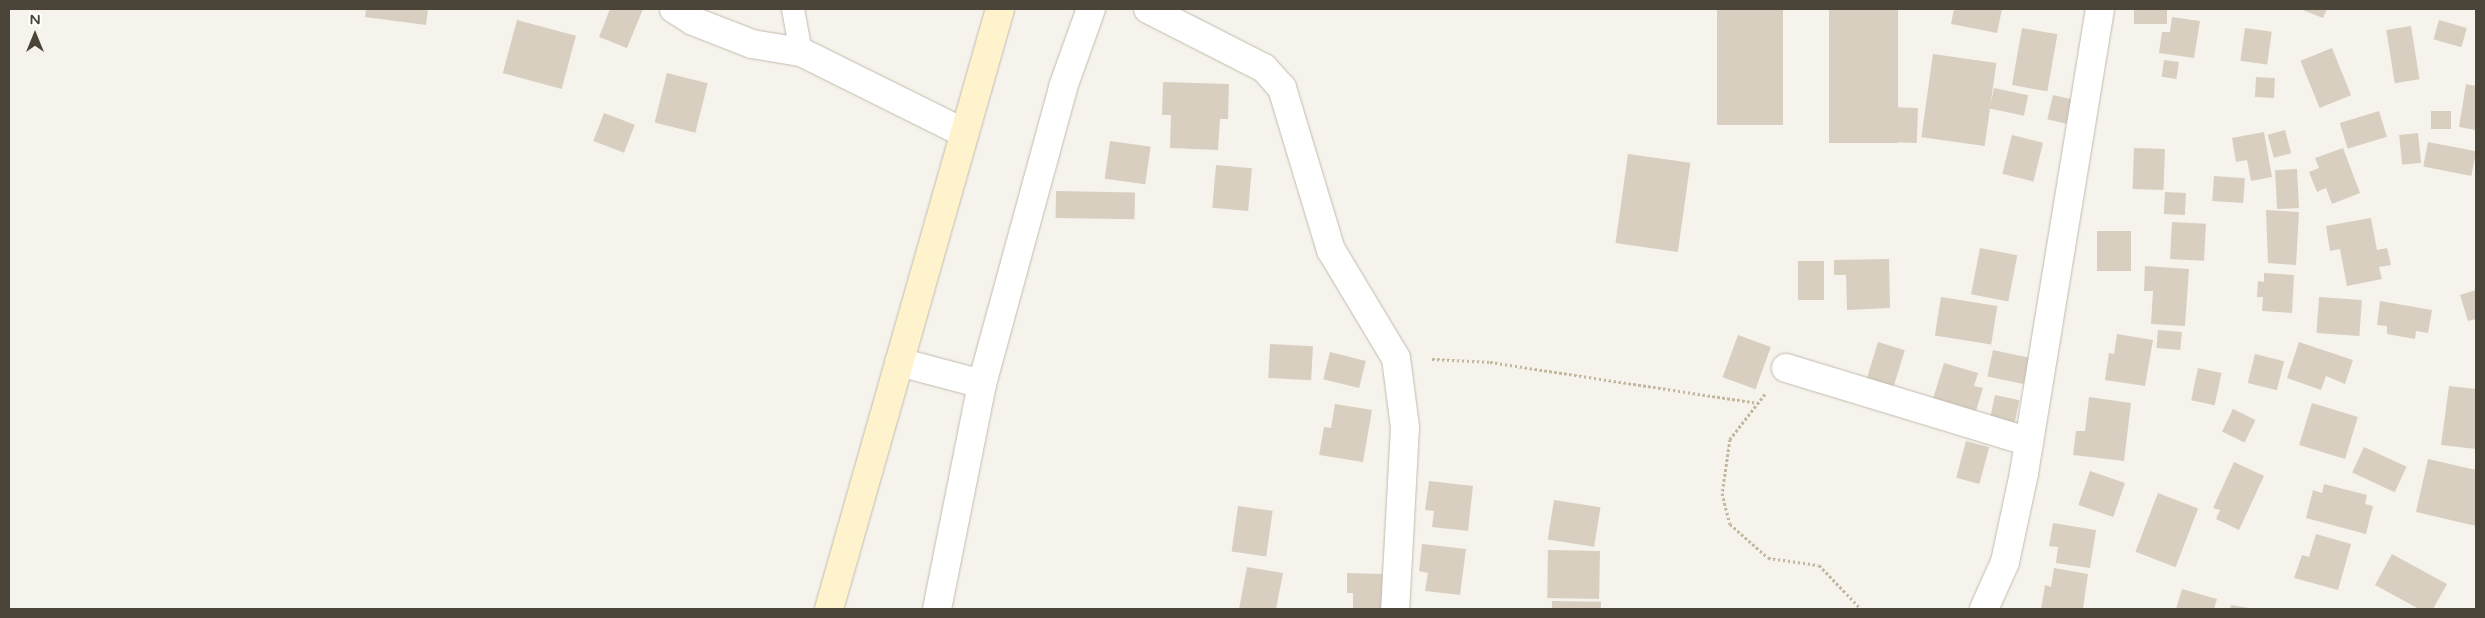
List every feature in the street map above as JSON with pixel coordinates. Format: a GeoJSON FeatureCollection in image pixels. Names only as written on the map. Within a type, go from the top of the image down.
{"type":"FeatureCollection","features":[{"type":"Feature","properties":{"kind":"main road"},"geometry":{"type":"LineString","coordinates":[[829,609],[1000,9]]}},
{"type":"Feature","properties":{"kind":"street"},"geometry":{"type":"LineString","coordinates":[[674,9],[693,21],[752,44],[801,52],[964,133]]}},
{"type":"Feature","properties":{"kind":"street"},"geometry":{"type":"LineString","coordinates":[[937,609],[982,384],[1064,87],[1091,9]]}},
{"type":"Feature","properties":{"kind":"street"},"geometry":{"type":"LineString","coordinates":[[1148,9],[1264,68],[1282,88],[1331,250],[1396,358],[1405,427],[1395,609]]}},
{"type":"Feature","properties":{"kind":"street"},"geometry":{"type":"LineString","coordinates":[[1984,609],[2006,562],[2029,442],[2100,9]]}},
{"type":"Feature","properties":{"kind":"street"},"geometry":{"type":"LineString","coordinates":[[899,362],[982,384]]}},
{"type":"Feature","properties":{"kind":"street"},"geometry":{"type":"LineString","coordinates":[[1786,368],[2029,442]]}},
{"type":"Feature","properties":{"kind":"lane"},"geometry":{"type":"LineString","coordinates":[[793,9],[801,52]]}},
{"type":"Feature","properties":{"kind":"path"},"geometry":{"type":"LineString","coordinates":[[1396,358],[1490,362],[1758,403]]}},
{"type":"Feature","properties":{"kind":"path"},"geometry":{"type":"LineString","coordinates":[[1786,368],[1730,439],[1722,493],[1730,524],[1768,558],[1819,565],[1861,609]]}},
{"type":"Feature","properties":{"kind":"building"},"geometry":{"type":"Polygon","coordinates":[[[366,9],[428,9],[426,25],[365,17],[366,9]]]}},
{"type":"Feature","properties":{"kind":"building"},"geometry":{"type":"Polygon","coordinates":[[[610,9],[643,9],[627,48],[599,37],[610,9]]]}},
{"type":"Feature","properties":{"kind":"building"},"geometry":{"type":"Polygon","coordinates":[[[1717,9],[1783,9],[1783,125],[1717,125],[1717,9]]]}},
{"type":"Feature","properties":{"kind":"building"},"geometry":{"type":"Polygon","coordinates":[[[1829,9],[1898,9],[1898,143],[1829,143],[1829,9]]]}},
{"type":"Feature","properties":{"kind":"building"},"geometry":{"type":"Polygon","coordinates":[[[1954,9],[2002,9],[1997,33],[1951,24],[1954,9]]]}},
{"type":"Feature","properties":{"kind":"building"},"geometry":{"type":"Polygon","coordinates":[[[2134,9],[2167,9],[2167,24],[2134,24],[2134,9]]]}},
{"type":"Feature","properties":{"kind":"building"},"geometry":{"type":"Polygon","coordinates":[[[2300,9],[2327,9],[2323,18],[2300,9]]]}},
{"type":"Feature","properties":{"kind":"building"},"geometry":{"type":"Polygon","coordinates":[[[2172,17],[2200,21],[2194,58],[2159,53],[2162,32],[2170,32],[2172,17]]]}},
{"type":"Feature","properties":{"kind":"building"},"geometry":{"type":"Polygon","coordinates":[[[517,20],[576,36],[562,89],[503,73],[517,20]]]}},
{"type":"Feature","properties":{"kind":"building"},"geometry":{"type":"Polygon","coordinates":[[[2439,20],[2467,28],[2461,47],[2433,39],[2439,20]]]}},
{"type":"Feature","properties":{"kind":"building"},"geometry":{"type":"Polygon","coordinates":[[[2411,26],[2419,79],[2395,83],[2386,30],[2411,26]]]}},
{"type":"Feature","properties":{"kind":"building"},"geometry":{"type":"Polygon","coordinates":[[[2022,28],[2057,34],[2047,91],[2012,85],[2022,28]]]}},
{"type":"Feature","properties":{"kind":"building"},"geometry":{"type":"Polygon","coordinates":[[[2245,28],[2272,32],[2267,64],[2240,61],[2245,28]]]}},
{"type":"Feature","properties":{"kind":"building"},"geometry":{"type":"Polygon","coordinates":[[[2332,48],[2351,95],[2320,108],[2300,61],[2332,48]]]}},
{"type":"Feature","properties":{"kind":"building"},"geometry":{"type":"Polygon","coordinates":[[[1933,54],[1996,63],[1985,146],[1921,137],[1933,54]]]}},
{"type":"Feature","properties":{"kind":"building"},"geometry":{"type":"Polygon","coordinates":[[[2164,60],[2179,62],[2176,79],[2162,77],[2164,60]]]}},
{"type":"Feature","properties":{"kind":"building"},"geometry":{"type":"Polygon","coordinates":[[[667,73],[708,83],[695,133],[655,122],[667,73]]]}},
{"type":"Feature","properties":{"kind":"building"},"geometry":{"type":"Polygon","coordinates":[[[2256,77],[2275,78],[2274,98],[2255,97],[2256,77]]]}},
{"type":"Feature","properties":{"kind":"building"},"geometry":{"type":"Polygon","coordinates":[[[1163,82],[1229,84],[1228,119],[1220,119],[1218,150],[1170,148],[1171,115],[1162,115],[1163,82]]]}},
{"type":"Feature","properties":{"kind":"building"},"geometry":{"type":"Polygon","coordinates":[[[2466,84],[2476,86],[2476,130],[2459,127],[2466,84]]]}},
{"type":"Feature","properties":{"kind":"building"},"geometry":{"type":"Polygon","coordinates":[[[1994,88],[2028,95],[2024,116],[1990,109],[1994,88]]]}},
{"type":"Feature","properties":{"kind":"building"},"geometry":{"type":"Polygon","coordinates":[[[2053,95],[2079,101],[2074,125],[2047,119],[2053,95]]]}},
{"type":"Feature","properties":{"kind":"building"},"geometry":{"type":"Polygon","coordinates":[[[1890,107],[1918,108],[1917,143],[1889,142],[1890,107]]]}},
{"type":"Feature","properties":{"kind":"building"},"geometry":{"type":"Polygon","coordinates":[[[2379,111],[2387,137],[2348,149],[2340,123],[2379,111]]]}},
{"type":"Feature","properties":{"kind":"building"},"geometry":{"type":"Polygon","coordinates":[[[2431,111],[2451,111],[2451,129],[2431,129],[2431,111]]]}},
{"type":"Feature","properties":{"kind":"building"},"geometry":{"type":"Polygon","coordinates":[[[604,113],[635,125],[624,153],[593,141],[604,113]]]}},
{"type":"Feature","properties":{"kind":"building"},"geometry":{"type":"Polygon","coordinates":[[[2285,130],[2291,153],[2274,158],[2268,135],[2285,130]]]}},
{"type":"Feature","properties":{"kind":"building"},"geometry":{"type":"Polygon","coordinates":[[[2264,132],[2272,177],[2251,181],[2247,160],[2236,162],[2232,138],[2264,132]]]}},
{"type":"Feature","properties":{"kind":"building"},"geometry":{"type":"Polygon","coordinates":[[[2418,133],[2421,163],[2402,165],[2399,135],[2418,133]]]}},
{"type":"Feature","properties":{"kind":"building"},"geometry":{"type":"Polygon","coordinates":[[[2012,135],[2043,143],[2033,182],[2002,174],[2012,135]]]}},
{"type":"Feature","properties":{"kind":"building"},"geometry":{"type":"Polygon","coordinates":[[[1110,141],[1151,147],[1145,184],[1105,179],[1110,141]]]}},
{"type":"Feature","properties":{"kind":"building"},"geometry":{"type":"Polygon","coordinates":[[[2428,142],[2476,151],[2471,176],[2423,167],[2428,142]]]}},
{"type":"Feature","properties":{"kind":"building"},"geometry":{"type":"Polygon","coordinates":[[[2134,148],[2165,149],[2164,190],[2133,189],[2134,148]]]}},
{"type":"Feature","properties":{"kind":"building"},"geometry":{"type":"Polygon","coordinates":[[[2343,148],[2360,193],[2332,204],[2326,188],[2317,192],[2309,172],[2319,168],[2315,158],[2343,148]]]}},
{"type":"Feature","properties":{"kind":"building"},"geometry":{"type":"Polygon","coordinates":[[[1628,154],[1690,163],[1678,252],[1615,243],[1628,154]]]}},
{"type":"Feature","properties":{"kind":"building"},"geometry":{"type":"Polygon","coordinates":[[[1216,165],[1252,168],[1248,211],[1212,208],[1216,165]]]}},
{"type":"Feature","properties":{"kind":"building"},"geometry":{"type":"Polygon","coordinates":[[[2297,169],[2299,208],[2277,209],[2275,170],[2297,169]]]}},
{"type":"Feature","properties":{"kind":"building"},"geometry":{"type":"Polygon","coordinates":[[[2214,176],[2245,178],[2243,203],[2212,201],[2214,176]]]}},
{"type":"Feature","properties":{"kind":"building"},"geometry":{"type":"Polygon","coordinates":[[[1056,191],[1135,192],[1135,219],[1056,218],[1056,191]]]}},
{"type":"Feature","properties":{"kind":"building"},"geometry":{"type":"Polygon","coordinates":[[[2165,192],[2186,193],[2185,215],[2164,214],[2165,192]]]}},
{"type":"Feature","properties":{"kind":"building"},"geometry":{"type":"Polygon","coordinates":[[[2266,210],[2299,212],[2296,265],[2268,263],[2266,210]]]}},
{"type":"Feature","properties":{"kind":"building"},"geometry":{"type":"Polygon","coordinates":[[[2371,218],[2377,250],[2387,248],[2391,265],[2379,267],[2382,279],[2347,286],[2340,249],[2330,251],[2326,226],[2371,218]]]}},
{"type":"Feature","properties":{"kind":"building"},"geometry":{"type":"Polygon","coordinates":[[[2172,222],[2206,224],[2204,261],[2170,259],[2172,222]]]}},
{"type":"Feature","properties":{"kind":"building"},"geometry":{"type":"Polygon","coordinates":[[[2097,231],[2131,231],[2131,271],[2097,271],[2097,231]]]}},
{"type":"Feature","properties":{"kind":"building"},"geometry":{"type":"Polygon","coordinates":[[[1980,248],[2017,255],[2008,301],[1971,294],[1980,248]]]}},
{"type":"Feature","properties":{"kind":"building"},"geometry":{"type":"Polygon","coordinates":[[[1889,259],[1890,308],[1847,310],[1846,275],[1834,275],[1834,260],[1889,259]]]}},
{"type":"Feature","properties":{"kind":"building"},"geometry":{"type":"Polygon","coordinates":[[[1798,261],[1824,261],[1824,300],[1798,300],[1798,261]]]}},
{"type":"Feature","properties":{"kind":"building"},"geometry":{"type":"Polygon","coordinates":[[[2145,266],[2189,269],[2185,326],[2151,324],[2153,291],[2144,291],[2145,266]]]}},
{"type":"Feature","properties":{"kind":"building"},"geometry":{"type":"Polygon","coordinates":[[[2264,273],[2294,275],[2292,313],[2262,311],[2263,297],[2257,297],[2258,281],[2264,282],[2264,273]]]}},
{"type":"Feature","properties":{"kind":"building"},"geometry":{"type":"Polygon","coordinates":[[[2476,290],[2476,319],[2468,321],[2460,295],[2476,290]]]}},
{"type":"Feature","properties":{"kind":"building"},"geometry":{"type":"Polygon","coordinates":[[[1941,297],[1997,306],[1991,344],[1935,336],[1941,297]]]}},
{"type":"Feature","properties":{"kind":"building"},"geometry":{"type":"Polygon","coordinates":[[[2319,297],[2362,300],[2359,336],[2316,333],[2319,297]]]}},
{"type":"Feature","properties":{"kind":"building"},"geometry":{"type":"Polygon","coordinates":[[[2380,301],[2432,310],[2428,333],[2416,331],[2415,339],[2387,334],[2387,326],[2377,325],[2380,301]]]}},
{"type":"Feature","properties":{"kind":"building"},"geometry":{"type":"Polygon","coordinates":[[[2158,330],[2182,332],[2180,350],[2156,348],[2158,330]]]}},
{"type":"Feature","properties":{"kind":"building"},"geometry":{"type":"Polygon","coordinates":[[[2117,334],[2153,340],[2145,386],[2105,380],[2109,353],[2114,354],[2117,334]]]}},
{"type":"Feature","properties":{"kind":"building"},"geometry":{"type":"Polygon","coordinates":[[[1738,335],[1771,347],[1755,389],[1723,377],[1738,335]]]}},
{"type":"Feature","properties":{"kind":"building"},"geometry":{"type":"Polygon","coordinates":[[[1878,342],[1905,350],[1893,389],[1866,381],[1878,342]]]}},
{"type":"Feature","properties":{"kind":"building"},"geometry":{"type":"Polygon","coordinates":[[[2299,342],[2353,360],[2345,384],[2326,376],[2321,390],[2287,378],[2299,342]]]}},
{"type":"Feature","properties":{"kind":"building"},"geometry":{"type":"Polygon","coordinates":[[[1270,344],[1313,346],[1311,380],[1268,378],[1270,344]]]}},
{"type":"Feature","properties":{"kind":"building"},"geometry":{"type":"Polygon","coordinates":[[[1993,350],[2030,358],[2025,384],[1987,376],[1993,350]]]}},
{"type":"Feature","properties":{"kind":"building"},"geometry":{"type":"Polygon","coordinates":[[[1330,352],[1366,361],[1359,388],[1323,379],[1330,352]]]}},
{"type":"Feature","properties":{"kind":"building"},"geometry":{"type":"Polygon","coordinates":[[[2255,354],[2284,361],[2277,390],[2248,383],[2255,354]]]}},
{"type":"Feature","properties":{"kind":"building"},"geometry":{"type":"Polygon","coordinates":[[[1944,363],[1978,373],[1974,386],[1983,388],[1975,414],[1932,402],[1944,363]]]}},
{"type":"Feature","properties":{"kind":"building"},"geometry":{"type":"Polygon","coordinates":[[[2198,368],[2221,373],[2215,405],[2191,400],[2198,368]]]}},
{"type":"Feature","properties":{"kind":"building"},"geometry":{"type":"Polygon","coordinates":[[[2449,386],[2476,389],[2476,449],[2441,445],[2449,386]]]}},
{"type":"Feature","properties":{"kind":"building"},"geometry":{"type":"Polygon","coordinates":[[[1995,395],[2019,400],[2014,428],[1989,422],[1995,395]]]}},
{"type":"Feature","properties":{"kind":"building"},"geometry":{"type":"Polygon","coordinates":[[[2089,397],[2131,403],[2124,461],[2073,455],[2076,431],[2085,431],[2089,397]]]}},
{"type":"Feature","properties":{"kind":"building"},"geometry":{"type":"Polygon","coordinates":[[[2312,403],[2358,417],[2345,459],[2299,445],[2312,403]]]}},
{"type":"Feature","properties":{"kind":"building"},"geometry":{"type":"Polygon","coordinates":[[[1335,404],[1372,410],[1363,462],[1319,455],[1324,427],[1331,428],[1335,404]]]}},
{"type":"Feature","properties":{"kind":"building"},"geometry":{"type":"Polygon","coordinates":[[[2233,409],[2255,420],[2245,442],[2222,431],[2233,409]]]}},
{"type":"Feature","properties":{"kind":"building"},"geometry":{"type":"Polygon","coordinates":[[[1966,441],[1989,447],[1979,484],[1956,478],[1966,441]]]}},
{"type":"Feature","properties":{"kind":"building"},"geometry":{"type":"Polygon","coordinates":[[[2364,447],[2407,467],[2395,492],[2352,472],[2364,447]]]}},
{"type":"Feature","properties":{"kind":"building"},"geometry":{"type":"Polygon","coordinates":[[[2428,459],[2476,470],[2476,526],[2416,512],[2428,459]]]}},
{"type":"Feature","properties":{"kind":"building"},"geometry":{"type":"Polygon","coordinates":[[[2234,462],[2264,476],[2239,530],[2216,519],[2220,510],[2213,508],[2234,462]]]}},
{"type":"Feature","properties":{"kind":"building"},"geometry":{"type":"Polygon","coordinates":[[[2090,471],[2125,483],[2113,517],[2078,505],[2090,471]]]}},
{"type":"Feature","properties":{"kind":"building"},"geometry":{"type":"Polygon","coordinates":[[[1429,481],[1473,486],[1468,531],[1432,527],[1434,511],[1425,510],[1429,481]]]}},
{"type":"Feature","properties":{"kind":"building"},"geometry":{"type":"Polygon","coordinates":[[[2324,484],[2367,495],[2365,504],[2373,506],[2366,534],[2306,518],[2313,490],[2322,493],[2324,484]]]}},
{"type":"Feature","properties":{"kind":"building"},"geometry":{"type":"Polygon","coordinates":[[[2158,493],[2198,508],[2176,567],[2135,552],[2158,493]]]}},
{"type":"Feature","properties":{"kind":"building"},"geometry":{"type":"Polygon","coordinates":[[[1554,500],[1600,507],[1594,547],[1548,540],[1554,500]]]}},
{"type":"Feature","properties":{"kind":"building"},"geometry":{"type":"Polygon","coordinates":[[[1238,506],[1273,511],[1266,556],[1232,552],[1238,506]]]}},
{"type":"Feature","properties":{"kind":"building"},"geometry":{"type":"Polygon","coordinates":[[[2053,523],[2096,530],[2090,568],[2056,563],[2058,547],[2049,546],[2053,523]]]}},
{"type":"Feature","properties":{"kind":"building"},"geometry":{"type":"Polygon","coordinates":[[[2316,534],[2351,544],[2338,590],[2294,578],[2302,555],[2309,557],[2316,534]]]}},
{"type":"Feature","properties":{"kind":"building"},"geometry":{"type":"Polygon","coordinates":[[[1422,544],[1466,549],[1460,595],[1425,591],[1428,573],[1419,571],[1422,544]]]}},
{"type":"Feature","properties":{"kind":"building"},"geometry":{"type":"Polygon","coordinates":[[[1548,550],[1600,551],[1599,599],[1547,598],[1548,550]]]}},
{"type":"Feature","properties":{"kind":"building"},"geometry":{"type":"Polygon","coordinates":[[[2392,554],[2447,584],[2433,609],[2419,609],[2375,585],[2392,554]]]}},
{"type":"Feature","properties":{"kind":"building"},"geometry":{"type":"Polygon","coordinates":[[[1247,567],[1283,573],[1276,609],[1239,609],[1247,567]]]}},
{"type":"Feature","properties":{"kind":"building"},"geometry":{"type":"Polygon","coordinates":[[[2054,568],[2088,574],[2083,609],[2041,609],[2045,585],[2051,587],[2054,568]]]}},
{"type":"Feature","properties":{"kind":"building"},"geometry":{"type":"Polygon","coordinates":[[[1347,573],[1384,574],[1384,609],[1353,609],[1353,593],[1347,593],[1347,573]]]}},
{"type":"Feature","properties":{"kind":"building"},"geometry":{"type":"Polygon","coordinates":[[[2182,589],[2217,599],[2214,609],[2176,609],[2182,589]]]}},
{"type":"Feature","properties":{"kind":"building"},"geometry":{"type":"Polygon","coordinates":[[[1552,601],[1601,602],[1601,609],[1552,609],[1552,601]]]}},
{"type":"Feature","properties":{"kind":"building"},"geometry":{"type":"Polygon","coordinates":[[[2231,605],[2249,608],[2249,609],[2230,609],[2231,605]]]}}]}
